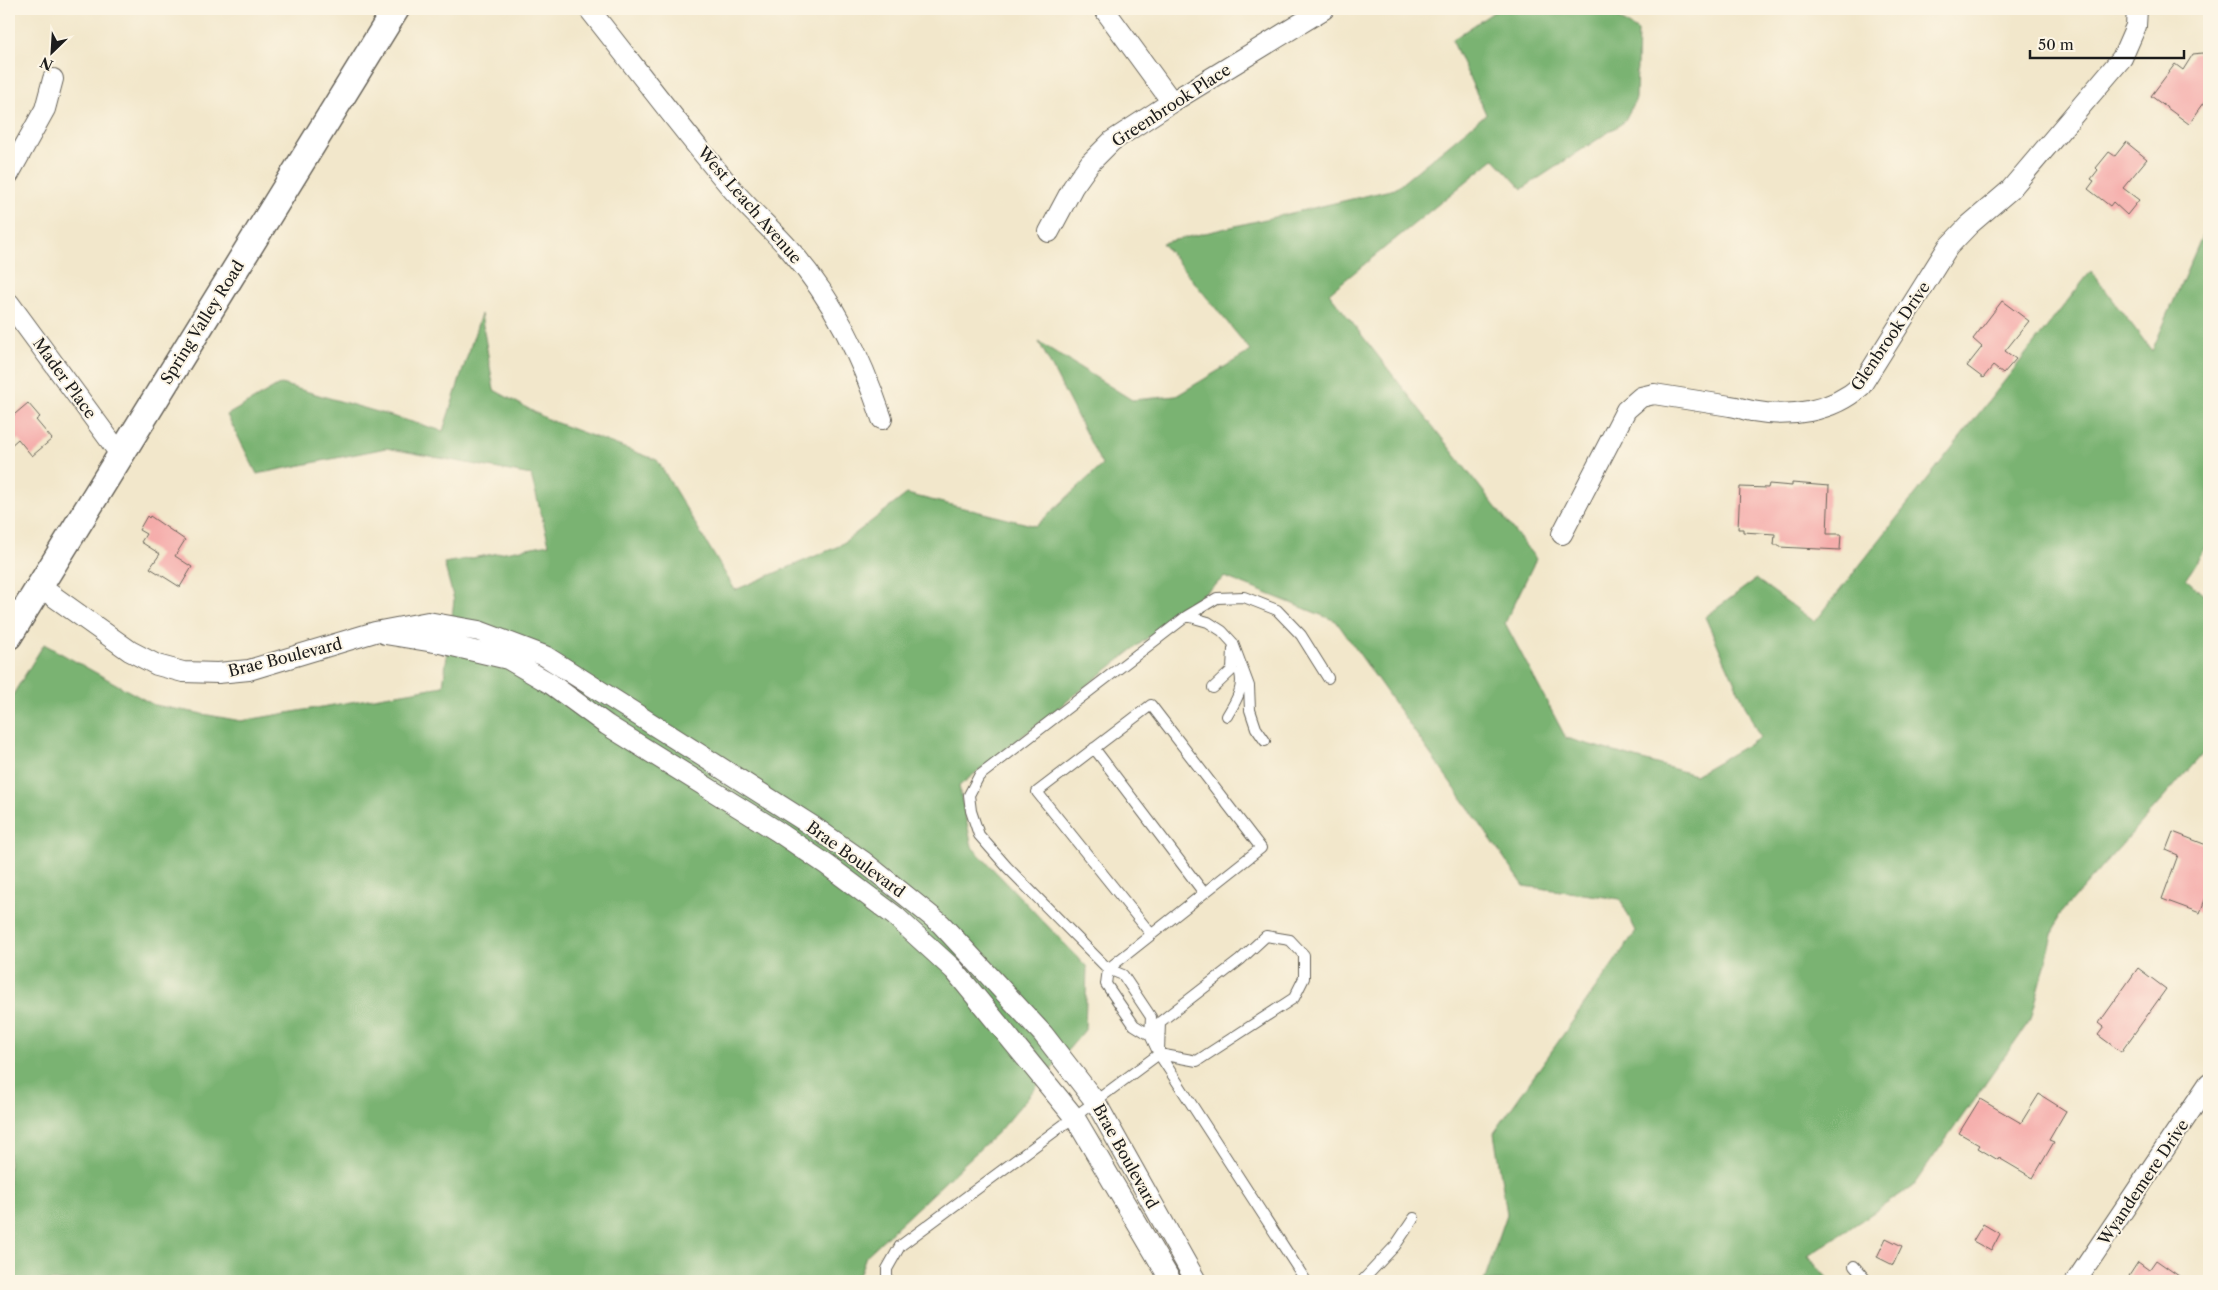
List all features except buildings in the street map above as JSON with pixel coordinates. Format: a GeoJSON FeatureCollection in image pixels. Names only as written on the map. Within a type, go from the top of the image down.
{"type":"FeatureCollection","features":[{"type":"Feature","properties":{"kind":"street","name":"Spring Valley Road"},"geometry":{"type":"LineString","coordinates":[[9,636],[16,608],[39,586],[396,9]]}},
{"type":"Feature","properties":{"kind":"street","name":"West Leach Avenue"},"geometry":{"type":"LineString","coordinates":[[589,9],[729,186],[790,250],[818,284],[841,321],[861,360],[882,419]]}},
{"type":"Feature","properties":{"kind":"street"},"geometry":{"type":"LineString","coordinates":[[1104,9],[1172,102]]}},
{"type":"Feature","properties":{"kind":"street","name":"Greenbrook Place"},"geometry":{"type":"LineString","coordinates":[[1049,232],[1072,187],[1090,163],[1112,141],[1324,9]]}},
{"type":"Feature","properties":{"kind":"street","name":"Glenbrook Drive"},"geometry":{"type":"LineString","coordinates":[[1562,534],[1626,410],[1640,396],[1654,394],[1780,414],[1809,411],[1833,405],[1848,397],[1861,386],[1948,247],[1969,225],[2010,190],[2122,58],[2136,26],[2137,9]]}},
{"type":"Feature","properties":{"kind":"street"},"geometry":{"type":"LineString","coordinates":[[9,174],[45,109],[53,79]]}},
{"type":"Feature","properties":{"kind":"street","name":"Mader Place"},"geometry":{"type":"LineString","coordinates":[[9,303],[120,454]]}},
{"type":"Feature","properties":{"kind":"street","name":"Brae Boulevard"},"geometry":{"type":"LineString","coordinates":[[39,586],[130,651],[157,665],[184,672],[218,674],[249,670],[375,632],[428,622],[479,631],[545,656],[806,822],[864,862],[941,924],[1043,1034],[1095,1101],[1196,1281]]}},
{"type":"Feature","properties":{"kind":"street","name":"Brae Boulevard"},"geometry":{"type":"LineString","coordinates":[[375,632],[440,643],[508,659],[551,684],[607,725],[701,782],[827,865],[895,916],[954,970],[1074,1118],[1171,1281]]}},
{"type":"Feature","properties":{"kind":"street","name":"Wyandemere Drive"},"geometry":{"type":"LineString","coordinates":[[2076,1281],[2209,1083]]}},
{"type":"Feature","properties":{"kind":"lane"},"geometry":{"type":"LineString","coordinates":[[1150,1035],[1151,1017],[1123,975],[1108,969],[1007,867],[979,835],[971,811],[970,795],[979,776],[1187,616],[1217,598],[1244,597],[1278,610],[1300,635],[1328,678]]}},
{"type":"Feature","properties":{"kind":"lane"},"geometry":{"type":"LineString","coordinates":[[1187,616],[1208,622],[1222,631],[1233,643],[1249,686],[1250,710],[1256,728],[1265,741]]}},
{"type":"Feature","properties":{"kind":"lane"},"geometry":{"type":"LineString","coordinates":[[1212,688],[1232,670],[1233,643]]}},
{"type":"Feature","properties":{"kind":"lane"},"geometry":{"type":"LineString","coordinates":[[1227,716],[1243,684],[1233,643]]}},
{"type":"Feature","properties":{"kind":"lane"},"geometry":{"type":"LineString","coordinates":[[1151,934],[1037,792],[1151,705],[1261,848],[1108,969],[1106,984],[1134,1025],[1150,1035],[1160,1054],[1306,1281]]}},
{"type":"Feature","properties":{"kind":"lane"},"geometry":{"type":"LineString","coordinates":[[1094,748],[1204,893]]}},
{"type":"Feature","properties":{"kind":"lane"},"geometry":{"type":"LineString","coordinates":[[887,1281],[887,1269],[900,1246],[1160,1054],[1196,1061],[1294,998],[1304,978],[1304,955],[1290,940],[1266,936],[1240,960],[1160,1022],[1160,1054]]}},
{"type":"Feature","properties":{"kind":"lane"},"geometry":{"type":"LineString","coordinates":[[1362,1281],[1395,1246],[1414,1218]]}},
{"type":"Feature","properties":{"kind":"lane"},"geometry":{"type":"LineString","coordinates":[[1854,1266],[1867,1281]]}},
{"type":"Feature","properties":{"kind":"green space"},"geometry":{"type":"Polygon","coordinates":[[[1498,9],[1604,9],[1638,31],[1636,99],[1624,122],[1522,189],[1494,159],[1329,293],[1536,559],[1505,623],[1566,738],[1695,775],[1760,738],[1705,617],[1756,579],[1815,622],[2091,271],[2152,351],[2209,220],[2209,543],[2186,579],[2209,600],[2209,747],[2058,916],[2031,1019],[1913,1186],[1808,1256],[1830,1281],[1484,1281],[1507,1214],[1494,1133],[1636,931],[1620,899],[1524,886],[1336,621],[1225,577],[959,786],[972,847],[1087,967],[1085,1030],[998,1132],[866,1256],[857,1281],[9,1281],[9,701],[44,644],[154,705],[241,721],[443,686],[454,600],[444,563],[549,544],[531,475],[386,448],[257,474],[227,415],[281,384],[443,431],[481,314],[494,390],[549,420],[657,460],[735,590],[839,546],[907,494],[1036,526],[1102,465],[1039,342],[1132,400],[1176,396],[1251,351],[1162,243],[1395,189],[1486,114],[1452,40],[1498,9]]]}}]}
